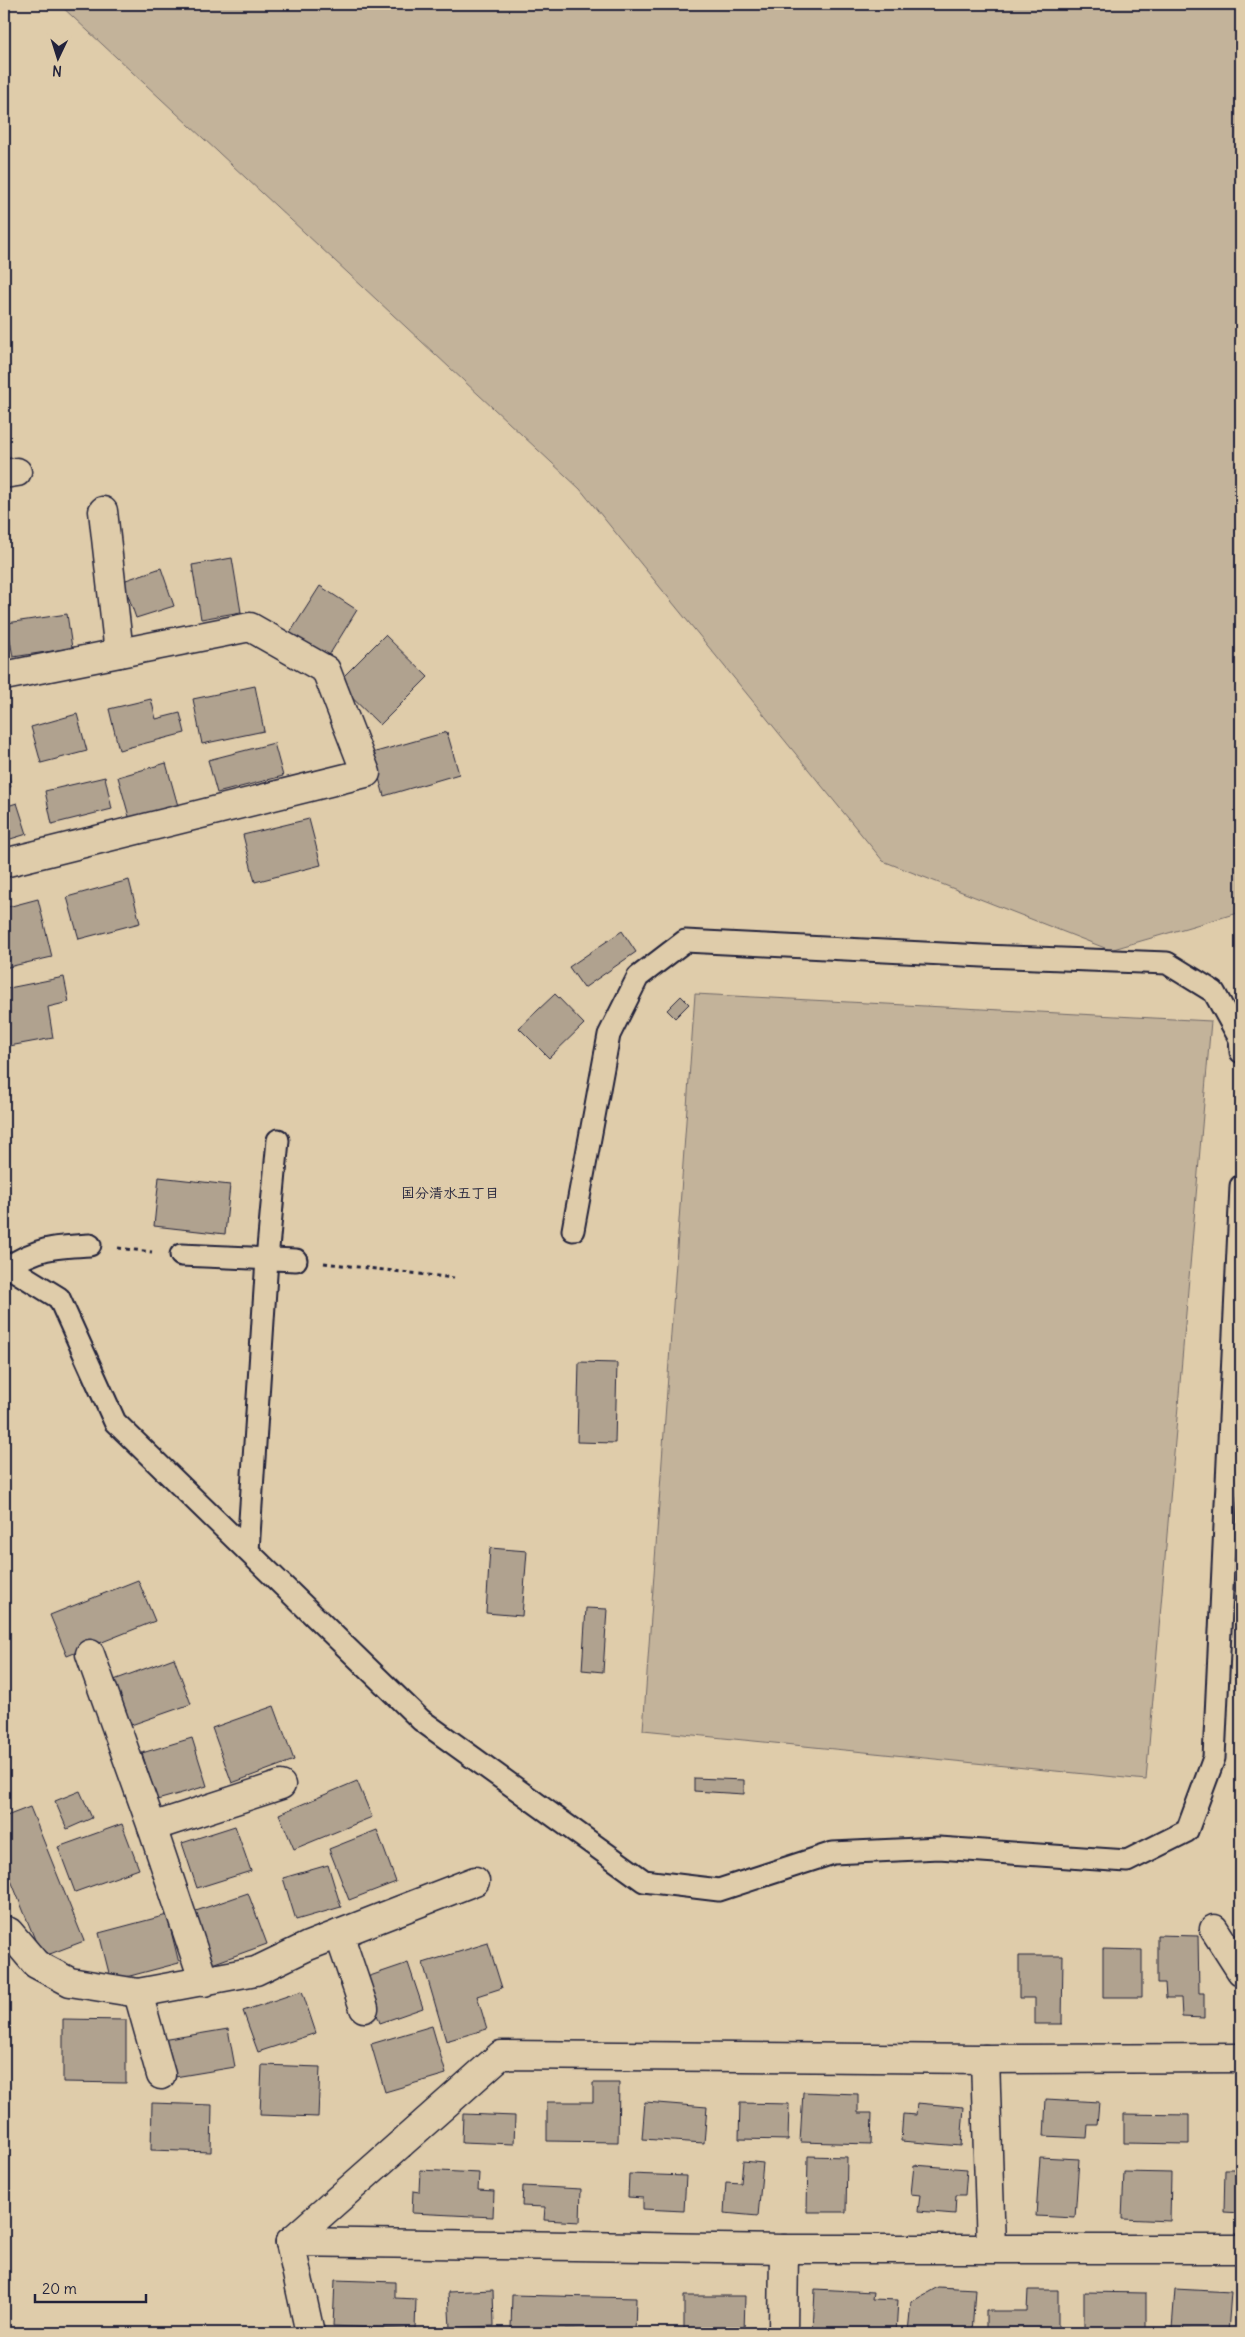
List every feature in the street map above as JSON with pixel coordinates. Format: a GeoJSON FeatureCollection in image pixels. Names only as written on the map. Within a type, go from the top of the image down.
{"type":"FeatureCollection","features":[{"type":"Feature","properties":{"kind":"street"},"geometry":{"type":"LineString","coordinates":[[103,511],[119,653]]}},
{"type":"Feature","properties":{"kind":"street"},"geometry":{"type":"LineString","coordinates":[[4,676],[250,627],[326,670],[366,773],[4,863]]}},
{"type":"Feature","properties":{"kind":"street"},"geometry":{"type":"LineString","coordinates":[[90,1654],[152,1826],[204,1982]]}},
{"type":"Feature","properties":{"kind":"street"},"geometry":{"type":"LineString","coordinates":[[152,1826],[281,1785]]}},
{"type":"Feature","properties":{"kind":"street"},"geometry":{"type":"LineString","coordinates":[[4,1930],[9,1932],[36,1964],[70,1982],[138,1993],[204,1982],[256,1970],[339,1934],[475,1881]]}},
{"type":"Feature","properties":{"kind":"street"},"geometry":{"type":"LineString","coordinates":[[1214,1929],[1241,1971]]}},
{"type":"Feature","properties":{"kind":"street"},"geometry":{"type":"LineString","coordinates":[[339,1934],[364,2008]]}},
{"type":"Feature","properties":{"kind":"street"},"geometry":{"type":"LineString","coordinates":[[138,1993],[161,2075]]}},
{"type":"Feature","properties":{"kind":"street"},"geometry":{"type":"LineString","coordinates":[[290,2242],[501,2055],[985,2059],[1241,2058]]}},
{"type":"Feature","properties":{"kind":"street"},"geometry":{"type":"LineString","coordinates":[[985,2059],[991,2248]]}},
{"type":"Feature","properties":{"kind":"street"},"geometry":{"type":"LineString","coordinates":[[290,2242],[784,2250],[991,2248],[1241,2249]]}},
{"type":"Feature","properties":{"kind":"street"},"geometry":{"type":"LineString","coordinates":[[290,2242],[310,2333]]}},
{"type":"Feature","properties":{"kind":"street"},"geometry":{"type":"LineString","coordinates":[[784,2250],[784,2333]]}},
{"type":"Feature","properties":{"kind":"lane"},"geometry":{"type":"LineString","coordinates":[[573,1230],[609,1035],[638,977],[685,941],[1166,963],[1214,992],[1240,1039],[1241,1052]]}},
{"type":"Feature","properties":{"kind":"lane"},"geometry":{"type":"LineString","coordinates":[[248,1551],[267,1259],[278,1140]]}},
{"type":"Feature","properties":{"kind":"lane"},"geometry":{"type":"LineString","coordinates":[[90,1245],[47,1248],[27,1254],[6,1266],[60,1298],[115,1422],[421,1720],[644,1881],[719,1890],[833,1853],[939,1848],[1127,1861],[1187,1831],[1214,1758],[1241,1186]]}},
{"type":"Feature","properties":{"kind":"lane"},"geometry":{"type":"LineString","coordinates":[[181,1255],[296,1260]]}},
{"type":"Feature","properties":{"kind":"path"},"geometry":{"type":"LineString","coordinates":[[90,1245],[181,1255]]}},
{"type":"Feature","properties":{"kind":"path"},"geometry":{"type":"LineString","coordinates":[[296,1260],[454,1278]]}},
{"type":"Feature","properties":{"kind":"shaded area"},"geometry":{"type":"Polygon","coordinates":[[[59,4],[1241,4],[1241,912],[1110,950],[883,861],[580,489],[59,4]]]}},
{"type":"Feature","properties":{"kind":"shaded area"},"geometry":{"type":"Polygon","coordinates":[[[695,994],[1211,1021],[1146,1780],[643,1730],[695,994]]]}},
{"type":"Feature","properties":{"kind":"building"},"geometry":{"type":"Polygon","coordinates":[[[232,558],[241,612],[201,619],[192,565],[232,558]]]}},
{"type":"Feature","properties":{"kind":"building"},"geometry":{"type":"Polygon","coordinates":[[[161,568],[174,606],[136,618],[123,581],[161,568]]]}},
{"type":"Feature","properties":{"kind":"building"},"geometry":{"type":"Polygon","coordinates":[[[320,586],[357,610],[328,657],[290,633],[320,586]]]}},
{"type":"Feature","properties":{"kind":"building"},"geometry":{"type":"Polygon","coordinates":[[[67,614],[72,648],[13,657],[7,623],[67,614]]]}},
{"type":"Feature","properties":{"kind":"building"},"geometry":{"type":"Polygon","coordinates":[[[385,635],[428,677],[380,725],[337,683],[385,635]]]}},
{"type":"Feature","properties":{"kind":"building"},"geometry":{"type":"Polygon","coordinates":[[[255,686],[264,731],[202,744],[193,699],[255,686]]]}},
{"type":"Feature","properties":{"kind":"building"},"geometry":{"type":"Polygon","coordinates":[[[151,699],[156,719],[180,713],[185,733],[119,750],[109,709],[151,699]]]}},
{"type":"Feature","properties":{"kind":"building"},"geometry":{"type":"Polygon","coordinates":[[[77,714],[87,751],[41,763],[31,727],[77,714]]]}},
{"type":"Feature","properties":{"kind":"building"},"geometry":{"type":"Polygon","coordinates":[[[447,732],[459,774],[384,796],[372,753],[447,732]]]}},
{"type":"Feature","properties":{"kind":"building"},"geometry":{"type":"Polygon","coordinates":[[[274,743],[283,776],[217,793],[208,760],[274,743]]]}},
{"type":"Feature","properties":{"kind":"building"},"geometry":{"type":"Polygon","coordinates":[[[4,745],[11,787],[4,788],[4,745]]]}},
{"type":"Feature","properties":{"kind":"building"},"geometry":{"type":"Polygon","coordinates":[[[166,763],[178,806],[130,820],[118,777],[166,763]]]}},
{"type":"Feature","properties":{"kind":"building"},"geometry":{"type":"Polygon","coordinates":[[[105,777],[112,809],[52,824],[45,791],[105,777]]]}},
{"type":"Feature","properties":{"kind":"building"},"geometry":{"type":"Polygon","coordinates":[[[17,803],[27,834],[4,841],[4,807],[17,803]]]}},
{"type":"Feature","properties":{"kind":"building"},"geometry":{"type":"Polygon","coordinates":[[[309,819],[321,865],[255,882],[243,835],[309,819]]]}},
{"type":"Feature","properties":{"kind":"building"},"geometry":{"type":"Polygon","coordinates":[[[129,880],[140,923],[79,939],[67,897],[129,880]]]}},
{"type":"Feature","properties":{"kind":"building"},"geometry":{"type":"Polygon","coordinates":[[[38,899],[52,957],[4,968],[4,908],[38,899]]]}},
{"type":"Feature","properties":{"kind":"building"},"geometry":{"type":"Polygon","coordinates":[[[622,931],[636,952],[584,988],[569,967],[622,931]]]}},
{"type":"Feature","properties":{"kind":"building"},"geometry":{"type":"Polygon","coordinates":[[[64,977],[69,1002],[48,1007],[53,1038],[4,1047],[4,989],[64,977]]]}},
{"type":"Feature","properties":{"kind":"building"},"geometry":{"type":"Polygon","coordinates":[[[555,994],[584,1024],[549,1058],[519,1028],[555,994]]]}},
{"type":"Feature","properties":{"kind":"building"},"geometry":{"type":"Polygon","coordinates":[[[681,996],[689,1004],[675,1018],[667,1010],[681,996]]]}},
{"type":"Feature","properties":{"kind":"building"},"geometry":{"type":"Polygon","coordinates":[[[159,1177],[230,1185],[225,1234],[154,1226],[159,1177]]]}},
{"type":"Feature","properties":{"kind":"building"},"geometry":{"type":"Polygon","coordinates":[[[579,1362],[617,1363],[615,1443],[577,1442],[579,1362]]]}},
{"type":"Feature","properties":{"kind":"building"},"geometry":{"type":"Polygon","coordinates":[[[490,1548],[527,1551],[522,1616],[486,1613],[490,1548]]]}},
{"type":"Feature","properties":{"kind":"building"},"geometry":{"type":"Polygon","coordinates":[[[138,1580],[155,1621],[67,1656],[50,1615],[138,1580]]]}},
{"type":"Feature","properties":{"kind":"building"},"geometry":{"type":"Polygon","coordinates":[[[586,1608],[607,1609],[603,1672],[582,1670],[586,1608]]]}},
{"type":"Feature","properties":{"kind":"building"},"geometry":{"type":"Polygon","coordinates":[[[174,1658],[191,1704],[131,1725],[114,1680],[174,1658]]]}},
{"type":"Feature","properties":{"kind":"building"},"geometry":{"type":"Polygon","coordinates":[[[274,1706],[294,1760],[232,1783],[212,1728],[274,1706]]]}},
{"type":"Feature","properties":{"kind":"building"},"geometry":{"type":"Polygon","coordinates":[[[192,1738],[207,1786],[157,1800],[142,1753],[192,1738]]]}},
{"type":"Feature","properties":{"kind":"building"},"geometry":{"type":"Polygon","coordinates":[[[694,1778],[744,1780],[744,1794],[694,1791],[694,1778]]]}},
{"type":"Feature","properties":{"kind":"building"},"geometry":{"type":"Polygon","coordinates":[[[357,1781],[372,1817],[294,1849],[279,1814],[357,1781]]]}},
{"type":"Feature","properties":{"kind":"building"},"geometry":{"type":"Polygon","coordinates":[[[80,1791],[92,1818],[67,1829],[55,1801],[80,1791]]]}},
{"type":"Feature","properties":{"kind":"building"},"geometry":{"type":"Polygon","coordinates":[[[30,1807],[84,1941],[42,1957],[4,1863],[4,1817],[30,1807]]]}},
{"type":"Feature","properties":{"kind":"building"},"geometry":{"type":"Polygon","coordinates":[[[122,1824],[139,1869],[75,1892],[58,1847],[122,1824]]]}},
{"type":"Feature","properties":{"kind":"building"},"geometry":{"type":"Polygon","coordinates":[[[235,1826],[251,1871],[197,1888],[182,1843],[235,1826]]]}},
{"type":"Feature","properties":{"kind":"building"},"geometry":{"type":"Polygon","coordinates":[[[377,1830],[396,1882],[349,1900],[329,1849],[377,1830]]]}},
{"type":"Feature","properties":{"kind":"building"},"geometry":{"type":"Polygon","coordinates":[[[328,1865],[341,1907],[296,1920],[283,1878],[328,1865]]]}},
{"type":"Feature","properties":{"kind":"building"},"geometry":{"type":"Polygon","coordinates":[[[248,1893],[267,1944],[212,1964],[193,1912],[248,1893]]]}},
{"type":"Feature","properties":{"kind":"building"},"geometry":{"type":"Polygon","coordinates":[[[167,1915],[179,1963],[111,1981],[99,1933],[167,1915]]]}},
{"type":"Feature","properties":{"kind":"building"},"geometry":{"type":"Polygon","coordinates":[[[1157,1935],[1198,1936],[1199,1993],[1204,1993],[1204,2018],[1182,2017],[1181,1998],[1166,1998],[1165,1983],[1157,1983],[1157,1935]]]}},
{"type":"Feature","properties":{"kind":"building"},"geometry":{"type":"Polygon","coordinates":[[[488,1943],[502,1988],[477,1996],[487,2029],[446,2041],[423,1963],[488,1943]]]}},
{"type":"Feature","properties":{"kind":"building"},"geometry":{"type":"Polygon","coordinates":[[[1103,1949],[1142,1950],[1142,1997],[1103,1997],[1103,1949]]]}},
{"type":"Feature","properties":{"kind":"building"},"geometry":{"type":"Polygon","coordinates":[[[1019,1956],[1063,1956],[1062,2024],[1035,2024],[1035,1998],[1019,1998],[1019,1956]]]}},
{"type":"Feature","properties":{"kind":"building"},"geometry":{"type":"Polygon","coordinates":[[[408,1963],[423,2008],[380,2023],[364,1978],[408,1963]]]}},
{"type":"Feature","properties":{"kind":"building"},"geometry":{"type":"Polygon","coordinates":[[[302,1991],[316,2033],[258,2052],[243,2011],[302,1991]]]}},
{"type":"Feature","properties":{"kind":"building"},"geometry":{"type":"Polygon","coordinates":[[[63,2019],[126,2020],[126,2083],[63,2082],[63,2019]]]}},
{"type":"Feature","properties":{"kind":"building"},"geometry":{"type":"Polygon","coordinates":[[[432,2026],[446,2074],[385,2092],[371,2044],[432,2026]]]}},
{"type":"Feature","properties":{"kind":"building"},"geometry":{"type":"Polygon","coordinates":[[[228,2029],[235,2067],[169,2078],[162,2040],[228,2029]]]}},
{"type":"Feature","properties":{"kind":"building"},"geometry":{"type":"Polygon","coordinates":[[[262,2065],[320,2067],[318,2117],[260,2115],[262,2065]]]}},
{"type":"Feature","properties":{"kind":"building"},"geometry":{"type":"Polygon","coordinates":[[[593,2083],[619,2083],[618,2142],[547,2141],[547,2102],[593,2102],[593,2083]]]}},
{"type":"Feature","properties":{"kind":"building"},"geometry":{"type":"Polygon","coordinates":[[[803,2092],[858,2094],[858,2113],[872,2113],[871,2144],[800,2142],[803,2092]]]}},
{"type":"Feature","properties":{"kind":"building"},"geometry":{"type":"Polygon","coordinates":[[[1046,2099],[1099,2102],[1097,2125],[1088,2125],[1087,2138],[1044,2136],[1046,2099]]]}},
{"type":"Feature","properties":{"kind":"building"},"geometry":{"type":"Polygon","coordinates":[[[645,2102],[707,2107],[704,2143],[642,2139],[645,2102]]]}},
{"type":"Feature","properties":{"kind":"building"},"geometry":{"type":"Polygon","coordinates":[[[152,2103],[212,2105],[211,2152],[151,2150],[152,2103]]]}},
{"type":"Feature","properties":{"kind":"building"},"geometry":{"type":"Polygon","coordinates":[[[740,2103],[789,2104],[788,2140],[739,2139],[740,2103]]]}},
{"type":"Feature","properties":{"kind":"building"},"geometry":{"type":"Polygon","coordinates":[[[917,2103],[964,2107],[961,2146],[901,2141],[903,2114],[916,2115],[917,2103]]]}},
{"type":"Feature","properties":{"kind":"building"},"geometry":{"type":"Polygon","coordinates":[[[463,2114],[515,2116],[514,2144],[462,2142],[463,2114]]]}},
{"type":"Feature","properties":{"kind":"building"},"geometry":{"type":"Polygon","coordinates":[[[1124,2114],[1189,2115],[1189,2144],[1124,2143],[1124,2114]]]}},
{"type":"Feature","properties":{"kind":"building"},"geometry":{"type":"Polygon","coordinates":[[[808,2156],[847,2157],[846,2212],[807,2212],[808,2156]]]}},
{"type":"Feature","properties":{"kind":"building"},"geometry":{"type":"Polygon","coordinates":[[[1040,2157],[1079,2159],[1075,2218],[1036,2216],[1040,2157]]]}},
{"type":"Feature","properties":{"kind":"building"},"geometry":{"type":"Polygon","coordinates":[[[743,2161],[763,2163],[758,2216],[724,2213],[726,2182],[741,2183],[743,2161]]]}},
{"type":"Feature","properties":{"kind":"building"},"geometry":{"type":"Polygon","coordinates":[[[914,2165],[967,2169],[965,2195],[956,2195],[955,2214],[918,2211],[920,2195],[911,2194],[914,2165]]]}},
{"type":"Feature","properties":{"kind":"building"},"geometry":{"type":"Polygon","coordinates":[[[1225,2169],[1241,2169],[1241,2213],[1224,2212],[1225,2169]]]}},
{"type":"Feature","properties":{"kind":"building"},"geometry":{"type":"Polygon","coordinates":[[[420,2170],[479,2173],[478,2190],[494,2191],[493,2217],[412,2213],[413,2191],[419,2192],[420,2170]]]}},
{"type":"Feature","properties":{"kind":"building"},"geometry":{"type":"Polygon","coordinates":[[[1124,2172],[1171,2173],[1170,2221],[1122,2219],[1124,2172]]]}},
{"type":"Feature","properties":{"kind":"building"},"geometry":{"type":"Polygon","coordinates":[[[629,2174],[686,2176],[684,2211],[643,2209],[643,2198],[628,2197],[629,2174]]]}},
{"type":"Feature","properties":{"kind":"building"},"geometry":{"type":"Polygon","coordinates":[[[523,2186],[581,2189],[580,2222],[544,2220],[545,2207],[522,2206],[523,2186]]]}},
{"type":"Feature","properties":{"kind":"building"},"geometry":{"type":"Polygon","coordinates":[[[335,2280],[395,2282],[395,2298],[416,2299],[415,2330],[333,2326],[335,2280]]]}},
{"type":"Feature","properties":{"kind":"building"},"geometry":{"type":"Polygon","coordinates":[[[938,2287],[975,2289],[972,2333],[908,2332],[911,2302],[938,2287]]]}},
{"type":"Feature","properties":{"kind":"building"},"geometry":{"type":"Polygon","coordinates":[[[815,2289],[873,2292],[872,2299],[898,2300],[896,2333],[813,2333],[815,2289]]]}},
{"type":"Feature","properties":{"kind":"building"},"geometry":{"type":"Polygon","coordinates":[[[1175,2289],[1231,2292],[1228,2333],[1172,2329],[1175,2289]]]}},
{"type":"Feature","properties":{"kind":"building"},"geometry":{"type":"Polygon","coordinates":[[[493,2290],[494,2326],[450,2328],[448,2292],[493,2290]]]}},
{"type":"Feature","properties":{"kind":"building"},"geometry":{"type":"Polygon","coordinates":[[[1028,2290],[1058,2290],[1058,2332],[986,2332],[986,2311],[1027,2311],[1028,2290]]]}},
{"type":"Feature","properties":{"kind":"building"},"geometry":{"type":"Polygon","coordinates":[[[1084,2292],[1146,2293],[1146,2333],[1084,2333],[1084,2292]]]}},
{"type":"Feature","properties":{"kind":"building"},"geometry":{"type":"Polygon","coordinates":[[[512,2295],[636,2298],[635,2333],[511,2329],[512,2295]]]}},
{"type":"Feature","properties":{"kind":"building"},"geometry":{"type":"Polygon","coordinates":[[[684,2296],[745,2296],[744,2333],[684,2333],[684,2296]]]}},
{"type":"Feature","properties":{"kind":"district","name":"国分清水五丁目"},"geometry":{"type":"Point","coordinates":[450,1193]}}]}
